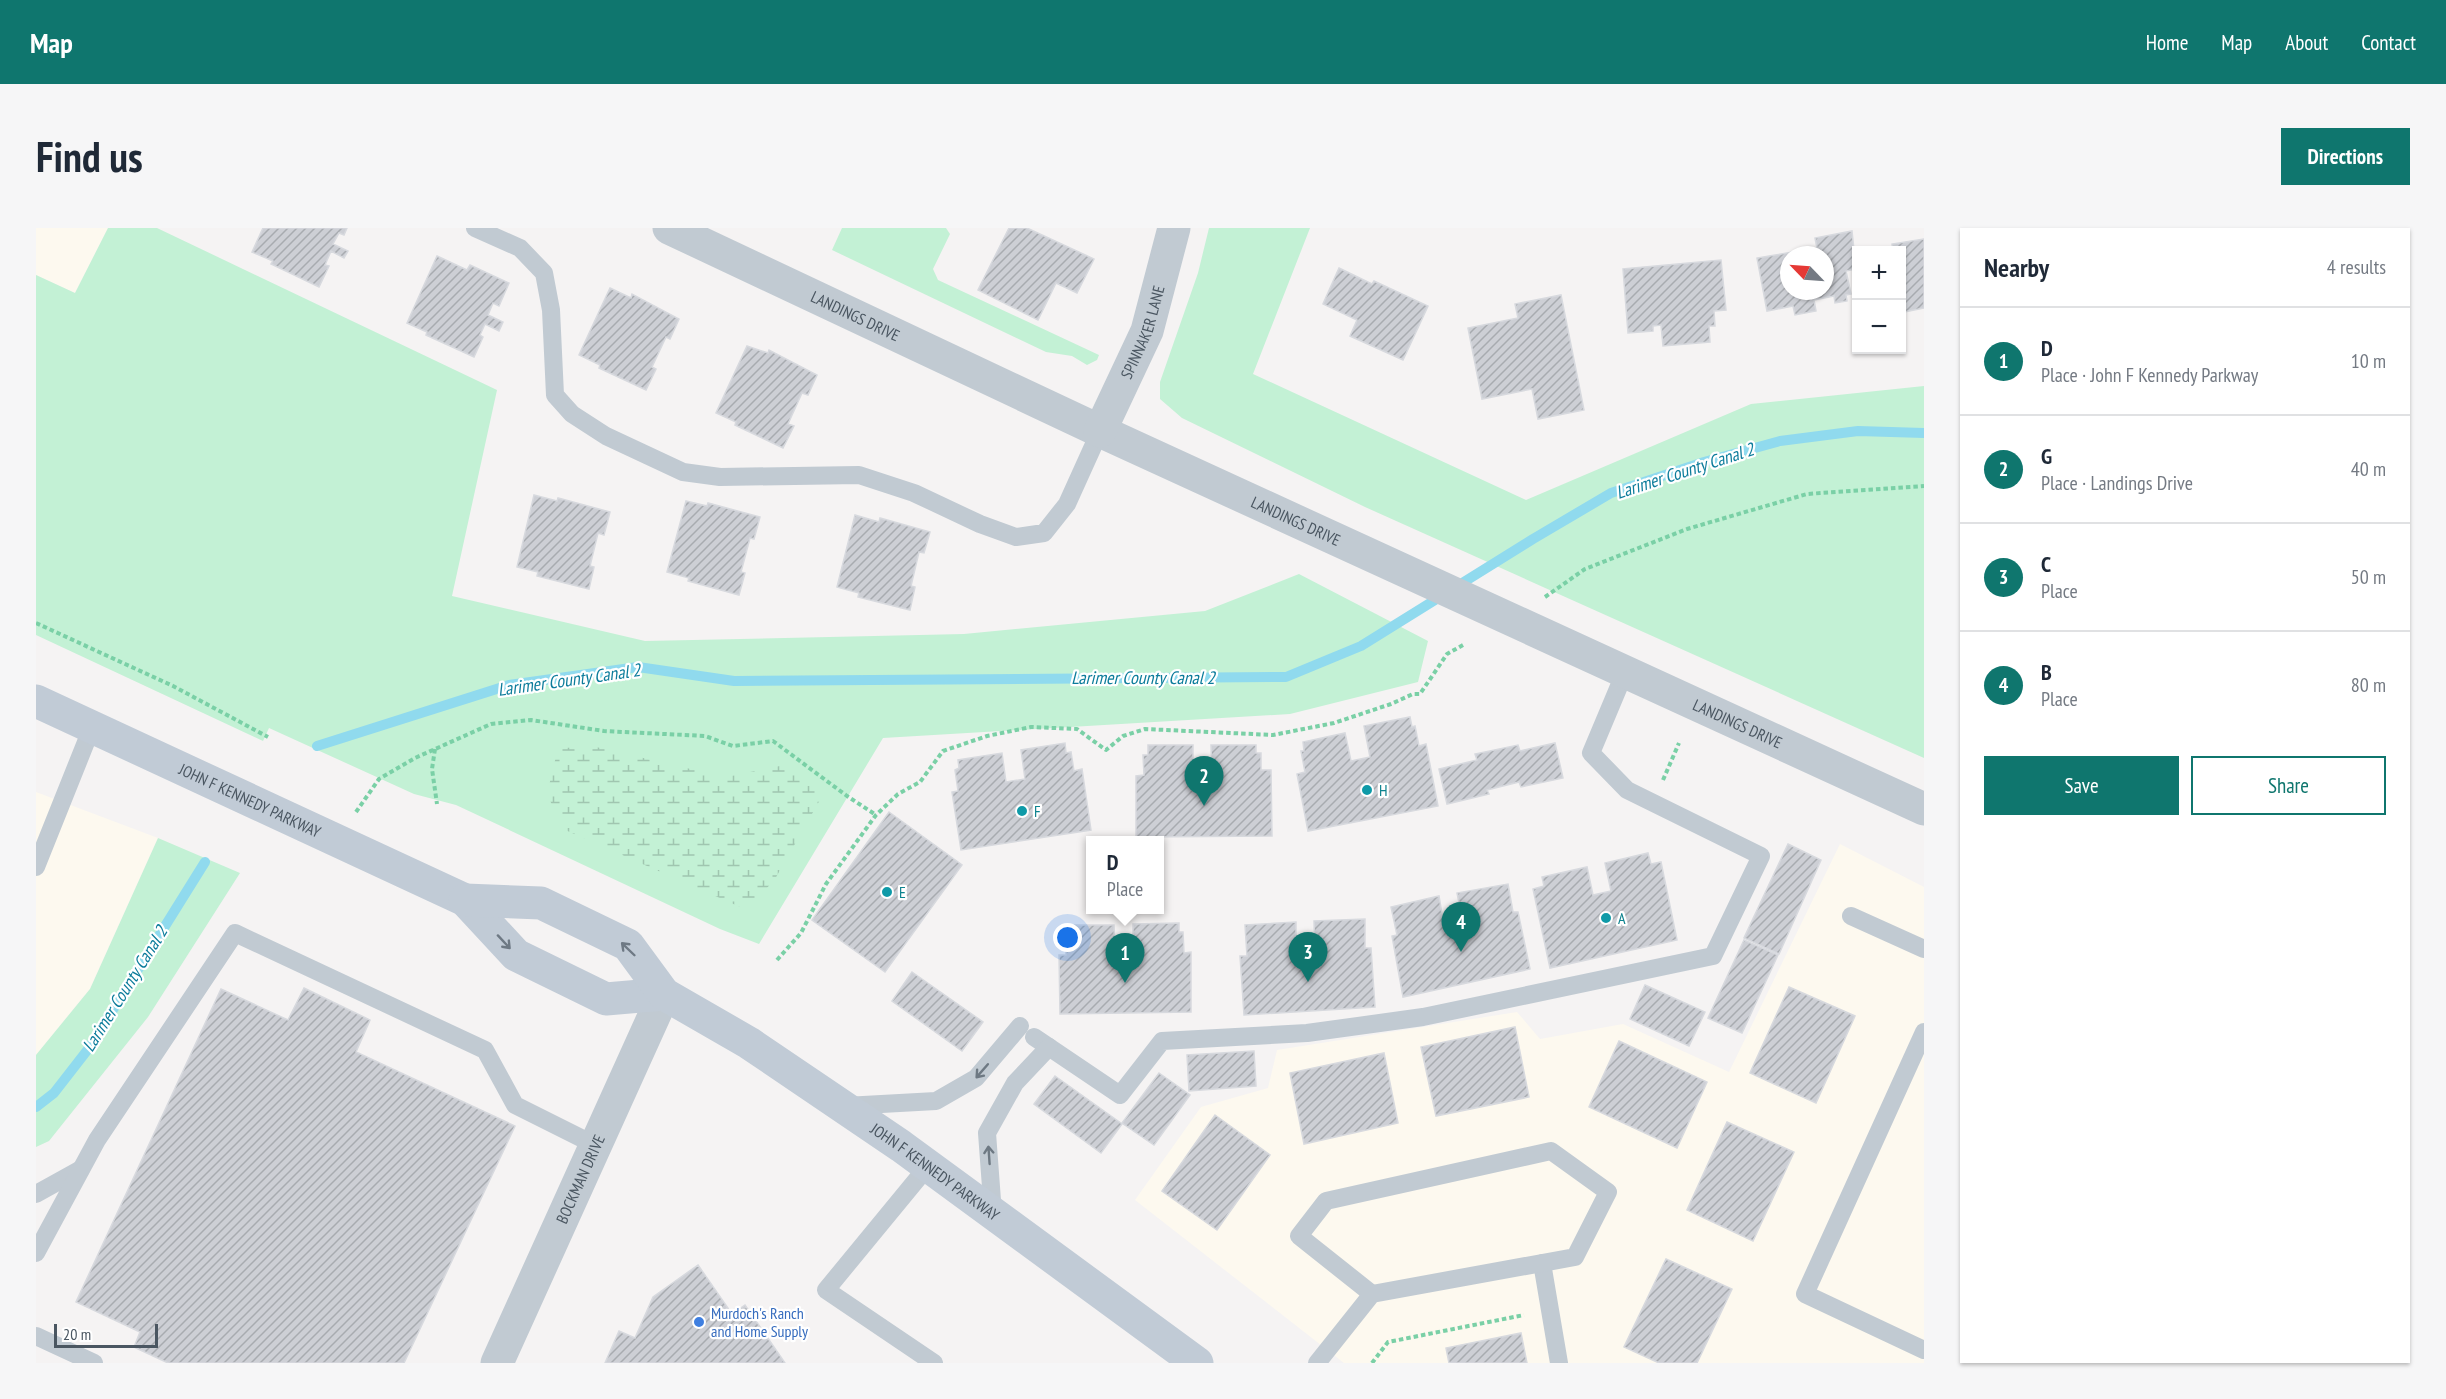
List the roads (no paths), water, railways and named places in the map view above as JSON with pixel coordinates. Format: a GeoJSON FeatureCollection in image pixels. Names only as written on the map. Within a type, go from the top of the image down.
{"type":"FeatureCollection","features":[{"type":"Feature","properties":{"kind":"street","name":"LANDINGS DRIVE"},"geometry":{"type":"LineString","coordinates":[[669,228],[1100,431],[1924,809]]}},
{"type":"Feature","properties":{"kind":"street","name":"SPINNAKER LANE"},"geometry":{"type":"LineString","coordinates":[[1100,431],[1147,331],[1174,228]]}},
{"type":"Feature","properties":{"kind":"street","name":"JOHN F KENNEDY PARKWAY"},"geometry":{"type":"LineString","coordinates":[[36,701],[465,900],[516,955],[606,999],[664,994]]}},
{"type":"Feature","properties":{"kind":"street","name":"JOHN F KENNEDY PARKWAY"},"geometry":{"type":"LineString","coordinates":[[465,900],[541,903],[628,945],[664,994],[749,1043],[842,1106],[928,1166],[1197,1363]]}},
{"type":"Feature","properties":{"kind":"street","name":"BOCKMAN DRIVE"},"geometry":{"type":"LineString","coordinates":[[497,1363],[664,994]]}},
{"type":"Feature","properties":{"kind":"lane"},"geometry":{"type":"LineString","coordinates":[[475,228],[520,248],[544,273],[551,310],[555,394],[572,414],[606,436],[683,472],[720,477],[859,475],[914,493],[980,524],[1016,537],[1044,533],[1068,504],[1100,431]]}},
{"type":"Feature","properties":{"kind":"lane"},"geometry":{"type":"LineString","coordinates":[[1034,1037],[1120,1095],[1162,1041],[1307,1033],[1423,1017],[1713,956],[1761,856],[1627,789],[1592,753],[1625,672]]}},
{"type":"Feature","properties":{"kind":"lane"},"geometry":{"type":"LineString","coordinates":[[36,867],[92,727]]}},
{"type":"Feature","properties":{"kind":"lane"},"geometry":{"type":"LineString","coordinates":[[1851,916],[1924,949]]}},
{"type":"Feature","properties":{"kind":"lane"},"geometry":{"type":"LineString","coordinates":[[36,1253],[97,1140],[235,933],[485,1050],[515,1105],[597,1146]]}},
{"type":"Feature","properties":{"kind":"lane"},"geometry":{"type":"LineString","coordinates":[[1924,1032],[1805,1294],[1924,1350]]}},
{"type":"Feature","properties":{"kind":"lane"},"geometry":{"type":"LineString","coordinates":[[842,1106],[936,1101],[976,1078],[1034,1037]]}},
{"type":"Feature","properties":{"kind":"lane"},"geometry":{"type":"LineString","coordinates":[[993,1214],[987,1133],[1015,1083],[1034,1037]]}},
{"type":"Feature","properties":{"kind":"lane"},"geometry":{"type":"LineString","coordinates":[[1317,1363],[1372,1294],[1575,1257],[1608,1192],[1551,1151],[1326,1201],[1299,1236],[1372,1294]]}},
{"type":"Feature","properties":{"kind":"lane"},"geometry":{"type":"LineString","coordinates":[[928,1166],[826,1290],[934,1363]]}},
{"type":"Feature","properties":{"kind":"lane"},"geometry":{"type":"LineString","coordinates":[[36,1194],[81,1169]]}},
{"type":"Feature","properties":{"kind":"lane"},"geometry":{"type":"LineString","coordinates":[[1542,1263],[1559,1363]]}},
{"type":"Feature","properties":{"kind":"lane"},"geometry":{"type":"LineString","coordinates":[[36,1336],[94,1363]]}},
{"type":"Feature","properties":{"kind":"waterway","name":"Larimer County Canal 2"},"geometry":{"type":"LineString","coordinates":[[317,746],[509,685],[638,667],[734,681],[1286,677],[1361,646],[1611,493],[1704,462],[1780,441],[1858,431],[1924,433]]}},
{"type":"Feature","properties":{"kind":"waterway","name":"Larimer County Canal 2"},"geometry":{"type":"LineString","coordinates":[[36,1107],[54,1093],[89,1048],[205,862]]}},
{"type":"Feature","properties":{"kind":"place","name":"H"},"geometry":{"type":"Point","coordinates":[1367,790]}},
{"type":"Feature","properties":{"kind":"place","name":"G"},"geometry":{"type":"Point","coordinates":[1204,806]}},
{"type":"Feature","properties":{"kind":"place","name":"F"},"geometry":{"type":"Point","coordinates":[1022,811]}},
{"type":"Feature","properties":{"kind":"place","name":"E"},"geometry":{"type":"Point","coordinates":[887,892]}},
{"type":"Feature","properties":{"kind":"place","name":"A"},"geometry":{"type":"Point","coordinates":[1606,918]}},
{"type":"Feature","properties":{"kind":"place","name":"B"},"geometry":{"type":"Point","coordinates":[1461,952]}},
{"type":"Feature","properties":{"kind":"place","name":"C"},"geometry":{"type":"Point","coordinates":[1308,982]}},
{"type":"Feature","properties":{"kind":"place","name":"D"},"geometry":{"type":"Point","coordinates":[1125,983]}},
{"type":"Feature","properties":{"kind":"place","name":"Murdoch's Ranch and Home Supply"},"geometry":{"type":"Point","coordinates":[699,1322]}}]}
